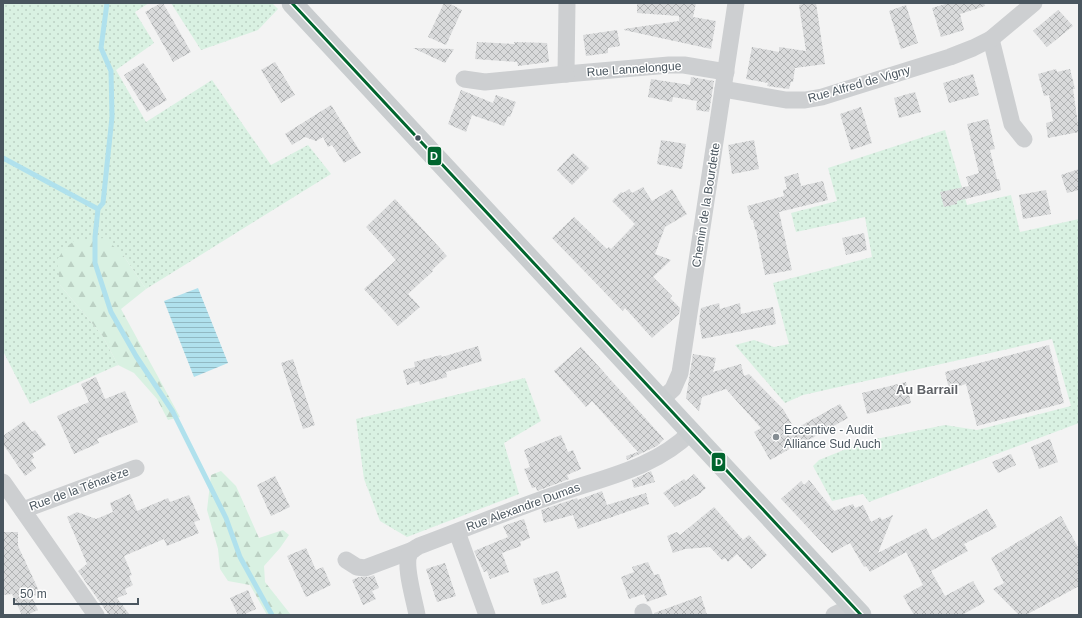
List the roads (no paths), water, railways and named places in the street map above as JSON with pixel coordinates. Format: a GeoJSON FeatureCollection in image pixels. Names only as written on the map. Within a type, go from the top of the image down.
{"type":"FeatureCollection","features":[{"type":"Feature","properties":{"kind":"main road"},"geometry":{"type":"LineString","coordinates":[[292,3],[857,611]]}},
{"type":"Feature","properties":{"kind":"street"},"geometry":{"type":"LineString","coordinates":[[566,74],[567,3]]}},
{"type":"Feature","properties":{"kind":"street","name":"Chemin de la Bourdette"},"geometry":{"type":"LineString","coordinates":[[661,400],[673,389],[680,374],[736,3]]}},
{"type":"Feature","properties":{"kind":"street","name":"Rue Alfred de Vigny"},"geometry":{"type":"LineString","coordinates":[[723,89],[786,100],[805,100],[822,96],[950,57],[973,48],[991,39],[1006,28],[1034,3]]}},
{"type":"Feature","properties":{"kind":"street"},"geometry":{"type":"LineString","coordinates":[[991,39],[1012,124],[1024,139]]}},
{"type":"Feature","properties":{"kind":"street","name":"Rue Lannelongue"},"geometry":{"type":"LineString","coordinates":[[464,79],[485,82],[669,64],[726,72]]}},
{"type":"Feature","properties":{"kind":"street","name":"Rue Alexandre Dumas"},"geometry":{"type":"LineString","coordinates":[[346,560],[357,567],[365,568],[556,494],[641,466],[679,444],[691,432]]}},
{"type":"Feature","properties":{"kind":"street","name":"Rue de la Ténarèze"},"geometry":{"type":"LineString","coordinates":[[23,510],[136,468]]}},
{"type":"Feature","properties":{"kind":"street"},"geometry":{"type":"LineString","coordinates":[[3,482],[96,615]]}},
{"type":"Feature","properties":{"kind":"street"},"geometry":{"type":"LineString","coordinates":[[457,532],[487,615]]}},
{"type":"Feature","properties":{"kind":"street"},"geometry":{"type":"LineString","coordinates":[[413,550],[409,554],[407,566],[417,615]]}},
{"type":"Feature","properties":{"kind":"street"},"geometry":{"type":"LineString","coordinates":[[834,615],[857,611]]}},
{"type":"Feature","properties":{"kind":"water"},"geometry":{"type":"Polygon","coordinates":[[[198,288],[228,363],[194,377],[164,301],[198,288]]]}},
{"type":"Feature","properties":{"kind":"waterway"},"geometry":{"type":"LineString","coordinates":[[107,3],[101,48],[111,71],[112,117],[103,203],[98,209],[95,237],[95,263],[111,312],[136,356],[173,412],[226,518],[240,557],[272,615]]}},
{"type":"Feature","properties":{"kind":"waterway"},"geometry":{"type":"LineString","coordinates":[[3,158],[98,209]]}},
{"type":"Feature","properties":{"kind":"place","name":"Eccentive - Audit Alliance Sud Auch"},"geometry":{"type":"Point","coordinates":[776,437]}},
{"type":"Feature","properties":{"kind":"district","name":"Au Barrail"},"geometry":{"type":"Point","coordinates":[927,389]}}]}
